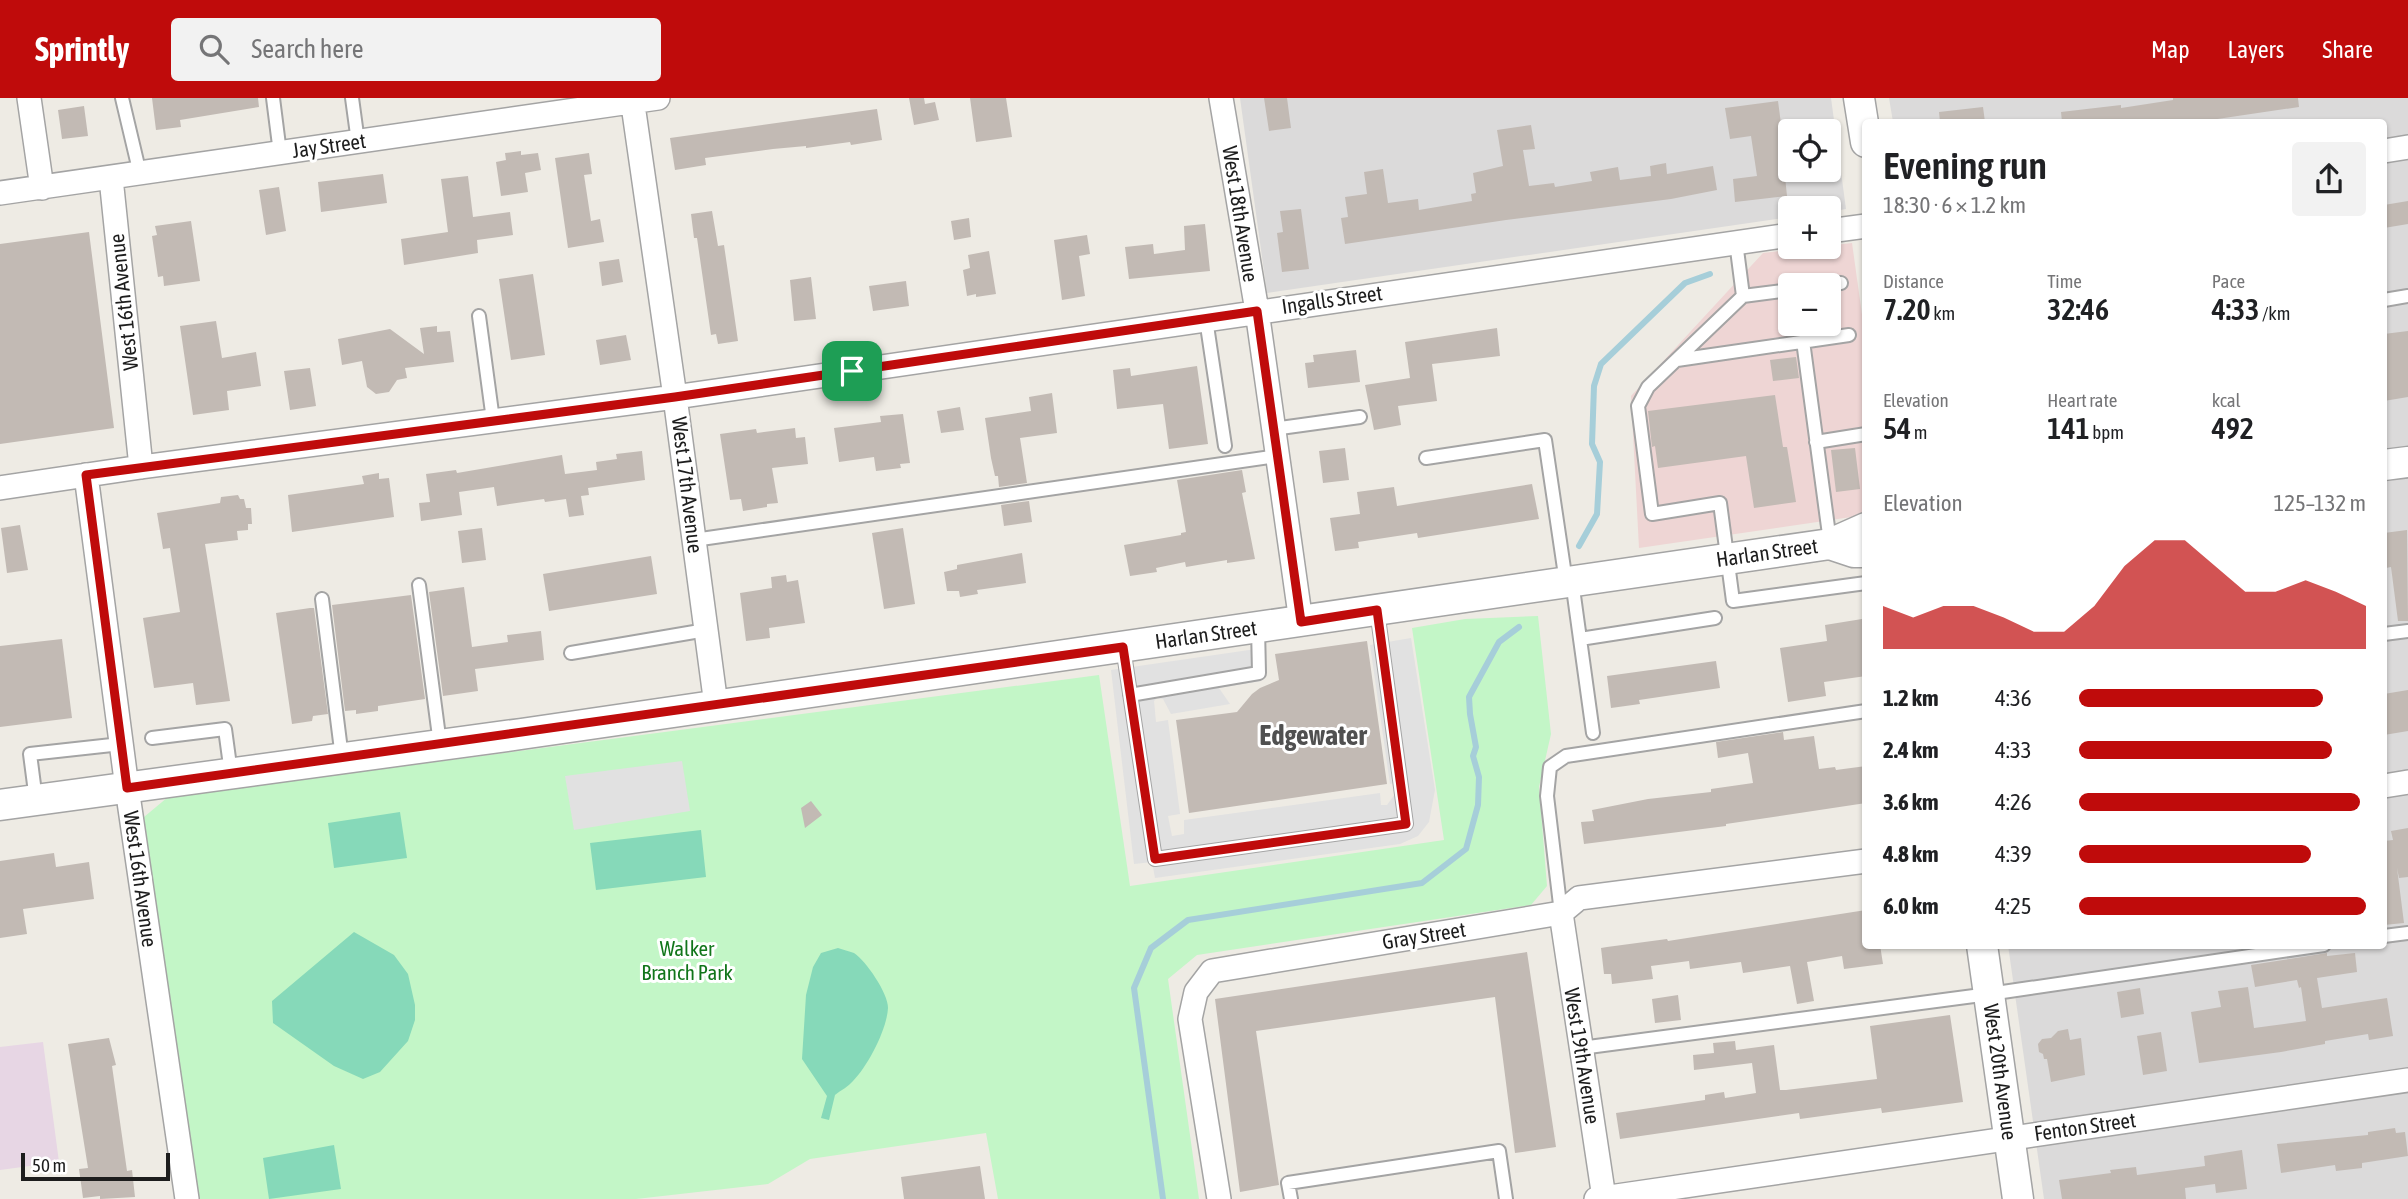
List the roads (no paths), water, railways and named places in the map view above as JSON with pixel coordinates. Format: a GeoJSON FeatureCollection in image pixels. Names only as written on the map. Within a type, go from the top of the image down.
{"type":"FeatureCollection","features":[{"type":"Feature","properties":{"kind":"street"},"geometry":{"type":"LineString","coordinates":[[29,98],[42,188]]}},
{"type":"Feature","properties":{"kind":"street","name":"Jay Street"},"geometry":{"type":"LineString","coordinates":[[0,194],[657,98]]}},
{"type":"Feature","properties":{"kind":"street","name":"West 18th Avenue"},"geometry":{"type":"LineString","coordinates":[[1221,98],[1257,311],[1301,622]]}},
{"type":"Feature","properties":{"kind":"street"},"geometry":{"type":"LineString","coordinates":[[1859,98],[1862,119]]}},
{"type":"Feature","properties":{"kind":"street","name":"West 17th Avenue"},"geometry":{"type":"LineString","coordinates":[[632,100],[716,705]]}},
{"type":"Feature","properties":{"kind":"street"},"geometry":{"type":"LineString","coordinates":[[2387,150],[2408,147]]}},
{"type":"Feature","properties":{"kind":"street","name":"West 16th Avenue"},"geometry":{"type":"LineString","coordinates":[[111,178],[141,467]]}},
{"type":"Feature","properties":{"kind":"street"},"geometry":{"type":"LineString","coordinates":[[1841,229],[1862,227]]}},
{"type":"Feature","properties":{"kind":"street","name":"Ingalls Street"},"geometry":{"type":"LineString","coordinates":[[0,488],[675,397],[1778,237]]}},
{"type":"Feature","properties":{"kind":"street"},"geometry":{"type":"LineString","coordinates":[[2387,465],[2408,462]]}},
{"type":"Feature","properties":{"kind":"street","name":"West 16th Avenue"},"geometry":{"type":"LineString","coordinates":[[86,475],[127,788],[187,1199]]}},
{"type":"Feature","properties":{"kind":"street","name":"Harlan Street"},"geometry":{"type":"LineString","coordinates":[[0,805],[440,745],[1830,544],[1862,530]]}},
{"type":"Feature","properties":{"kind":"street","name":"Harlan Street"},"geometry":{"type":"LineString","coordinates":[[1830,544],[1862,552]]}},
{"type":"Feature","properties":{"kind":"street"},"geometry":{"type":"LineString","coordinates":[[2387,786],[2408,782]]}},
{"type":"Feature","properties":{"kind":"street","name":"Gray Street"},"geometry":{"type":"LineString","coordinates":[[1219,1199],[1189,1019],[1196,992],[1212,971],[1561,913],[1579,898],[1862,862]]}},
{"type":"Feature","properties":{"kind":"street","name":"West 19th Avenue"},"geometry":{"type":"LineString","coordinates":[[1561,913],[1601,1199]]}},
{"type":"Feature","properties":{"kind":"street","name":"West 20th Avenue"},"geometry":{"type":"LineString","coordinates":[[1983,949],[2018,1199]]}},
{"type":"Feature","properties":{"kind":"street","name":"Fenton Street"},"geometry":{"type":"LineString","coordinates":[[1601,1199],[2408,1080]]}},
{"type":"Feature","properties":{"kind":"lane"},"geometry":{"type":"LineString","coordinates":[[122,98],[140,174]]}},
{"type":"Feature","properties":{"kind":"lane"},"geometry":{"type":"LineString","coordinates":[[273,98],[280,153]]}},
{"type":"Feature","properties":{"kind":"lane"},"geometry":{"type":"LineString","coordinates":[[352,98],[358,142]]}},
{"type":"Feature","properties":{"kind":"lane"},"geometry":{"type":"LineString","coordinates":[[1736,242],[1742,296]]}},
{"type":"Feature","properties":{"kind":"lane"},"geometry":{"type":"LineString","coordinates":[[1778,292],[1742,296],[1648,387],[1638,407],[1652,514],[1720,503],[1733,601],[1862,584]]}},
{"type":"Feature","properties":{"kind":"lane"},"geometry":{"type":"LineString","coordinates":[[2387,300],[2408,296]]}},
{"type":"Feature","properties":{"kind":"lane"},"geometry":{"type":"LineString","coordinates":[[479,316],[493,421]]}},
{"type":"Feature","properties":{"kind":"lane"},"geometry":{"type":"LineString","coordinates":[[1206,319],[1225,446]]}},
{"type":"Feature","properties":{"kind":"lane"},"geometry":{"type":"LineString","coordinates":[[1676,360],[1849,335]]}},
{"type":"Feature","properties":{"kind":"lane"},"geometry":{"type":"LineString","coordinates":[[1803,341],[1830,544]]}},
{"type":"Feature","properties":{"kind":"lane"},"geometry":{"type":"LineString","coordinates":[[1273,429],[1360,417]]}},
{"type":"Feature","properties":{"kind":"lane"},"geometry":{"type":"LineString","coordinates":[[1816,442],[1862,435]]}},
{"type":"Feature","properties":{"kind":"lane"},"geometry":{"type":"LineString","coordinates":[[1426,458],[1545,440],[1580,639],[1593,733]]}},
{"type":"Feature","properties":{"kind":"lane"},"geometry":{"type":"LineString","coordinates":[[694,540],[1277,456]]}},
{"type":"Feature","properties":{"kind":"lane"},"geometry":{"type":"LineString","coordinates":[[419,585],[440,745]]}},
{"type":"Feature","properties":{"kind":"lane"},"geometry":{"type":"LineString","coordinates":[[322,600],[342,758]]}},
{"type":"Feature","properties":{"kind":"lane"},"geometry":{"type":"LineString","coordinates":[[1123,647],[1155,859],[1406,824],[1377,610]]}},
{"type":"Feature","properties":{"kind":"lane"},"geometry":{"type":"LineString","coordinates":[[1580,639],[1715,618]]}},
{"type":"Feature","properties":{"kind":"lane"},"geometry":{"type":"LineString","coordinates":[[1130,695],[1259,673],[1258,628]]}},
{"type":"Feature","properties":{"kind":"lane"},"geometry":{"type":"LineString","coordinates":[[571,653],[706,630]]}},
{"type":"Feature","properties":{"kind":"lane"},"geometry":{"type":"LineString","coordinates":[[2387,634],[2408,631]]}},
{"type":"Feature","properties":{"kind":"lane"},"geometry":{"type":"LineString","coordinates":[[1561,913],[1547,796],[1550,766],[1566,756],[1862,712]]}},
{"type":"Feature","properties":{"kind":"lane"},"geometry":{"type":"LineString","coordinates":[[152,738],[225,729],[231,774]]}},
{"type":"Feature","properties":{"kind":"lane"},"geometry":{"type":"LineString","coordinates":[[36,800],[30,754],[121,744]]}},
{"type":"Feature","properties":{"kind":"lane"},"geometry":{"type":"LineString","coordinates":[[2387,936],[2408,933]]}},
{"type":"Feature","properties":{"kind":"lane"},"geometry":{"type":"LineString","coordinates":[[1581,1048],[1989,994],[2297,949]]}},
{"type":"Feature","properties":{"kind":"lane"},"geometry":{"type":"LineString","coordinates":[[1291,1199],[1288,1183],[1499,1151],[1506,1199]]}},
{"type":"Feature","properties":{"kind":"waterway"},"geometry":{"type":"LineString","coordinates":[[1579,546],[1597,514],[1600,462],[1592,444],[1594,386],[1601,364],[1685,283],[1710,274]]}},
{"type":"Feature","properties":{"kind":"waterway"},"geometry":{"type":"LineString","coordinates":[[1163,1199],[1134,988],[1151,948],[1188,920],[1422,883],[1466,849],[1478,805],[1479,777],[1473,756],[1476,747],[1469,697],[1499,642],[1519,627]]}},
{"type":"Feature","properties":{"kind":"district","name":"Edgewater"},"geometry":{"type":"Point","coordinates":[1313,735]}},
{"type":"Feature","properties":{"kind":"park label","name":"Walker Branch Park"},"geometry":{"type":"Point","coordinates":[687,961]}}]}
